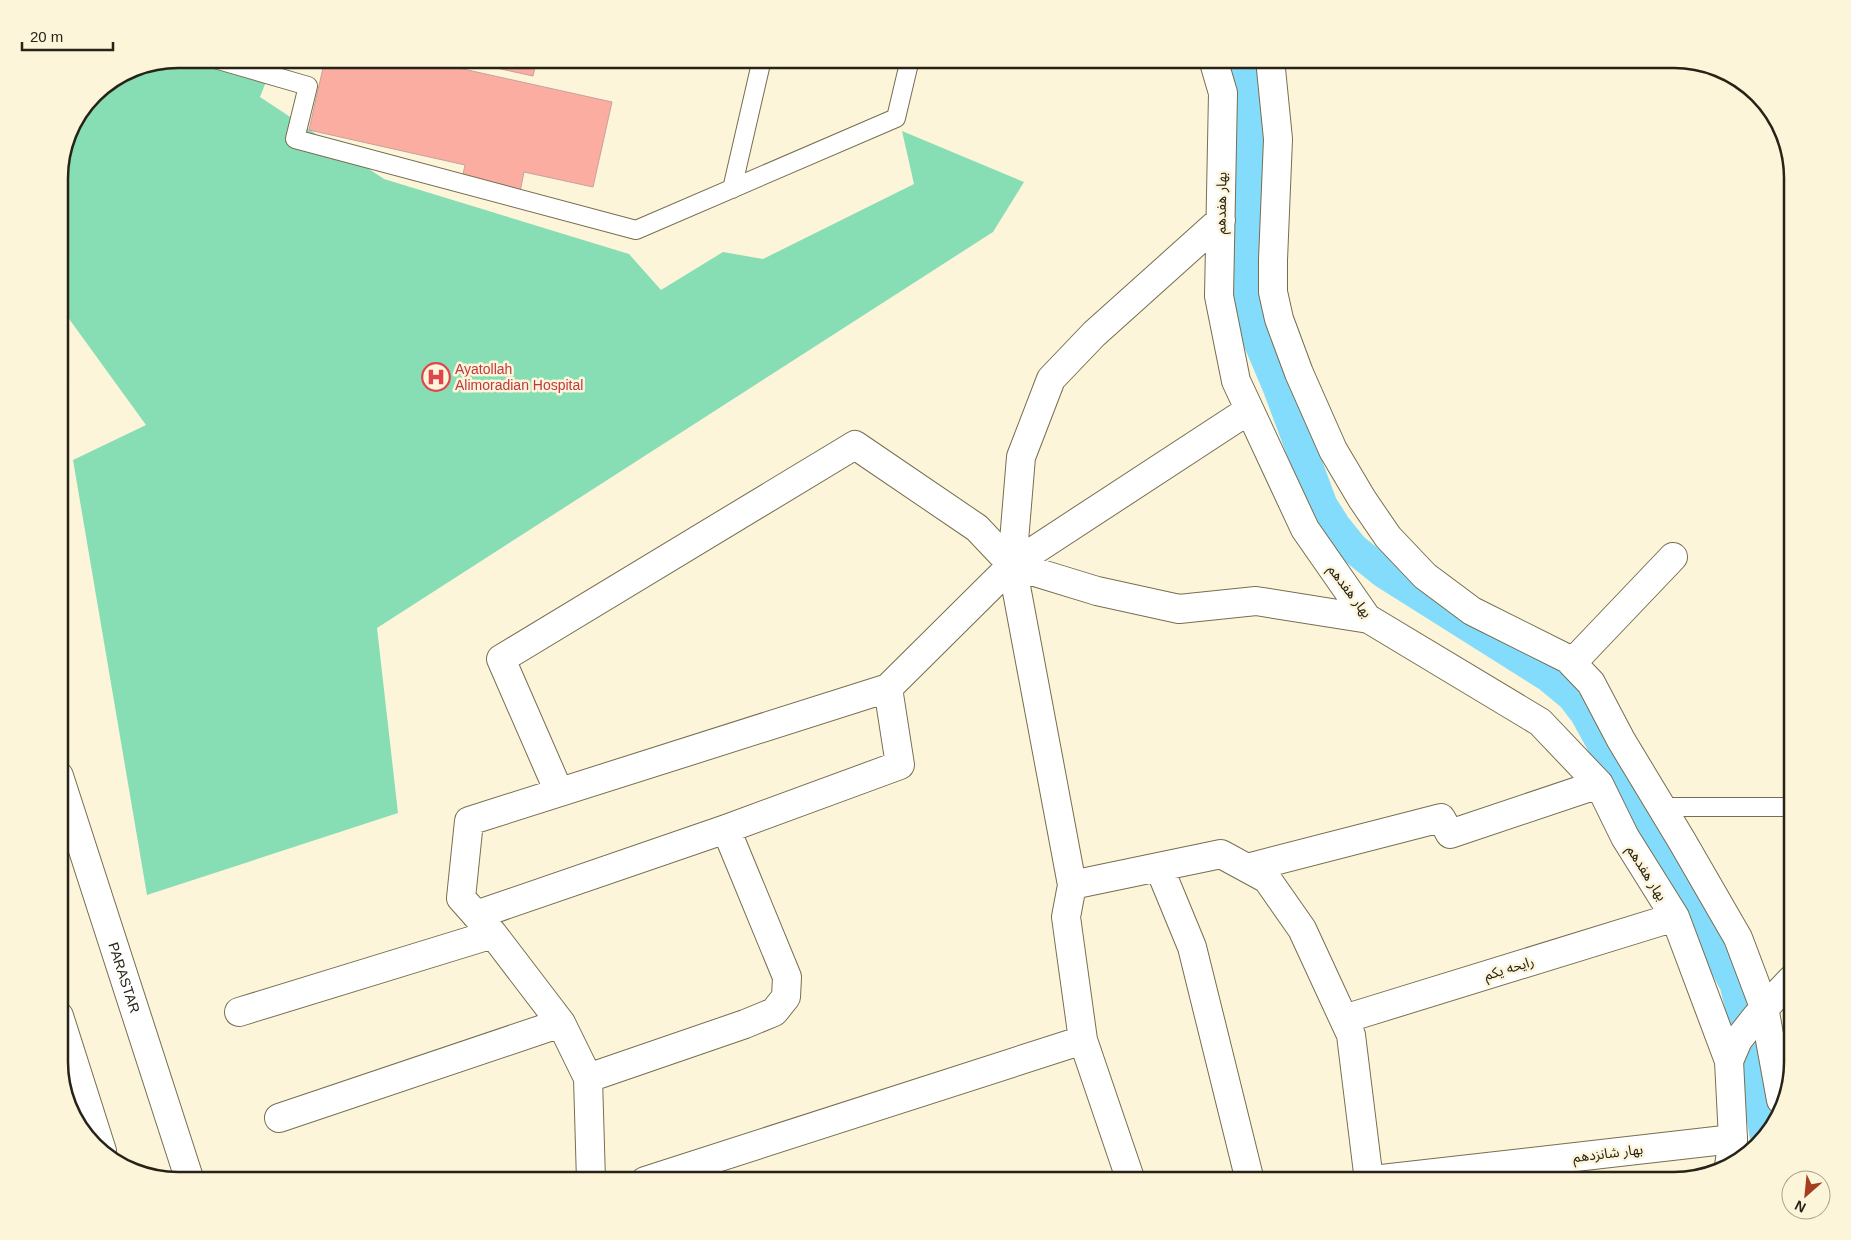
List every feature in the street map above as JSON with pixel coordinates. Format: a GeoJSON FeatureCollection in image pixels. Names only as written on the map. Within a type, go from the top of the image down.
{"type":"FeatureCollection","features":[{"type":"Feature","properties":{"kind":"street","name":"بهار هفدهم"},"geometry":{"type":"LineString","coordinates":[[1215,68],[1224,93],[1219,296],[1236,381],[1305,529],[1367,618],[1540,722],[1598,784],[1625,837],[1675,917],[1734,1051],[1733,1139],[1730,1156]]}},
{"type":"Feature","properties":{"kind":"street"},"geometry":{"type":"LineString","coordinates":[[1271,68],[1278,139],[1273,260],[1274,292],[1279,319],[1299,373],[1333,450],[1362,499],[1388,536],[1425,576],[1472,611],[1568,659],[1591,683],[1621,740],[1738,938],[1760,1011],[1779,1093]]}},
{"type":"Feature","properties":{"kind":"street"},"geometry":{"type":"LineString","coordinates":[[1128,1172],[1083,1040],[1066,917],[1072,885],[1012,565],[1021,457],[1052,379],[1094,334],[1221,220]]}},
{"type":"Feature","properties":{"kind":"street"},"geometry":{"type":"LineString","coordinates":[[592,1172],[588,1078],[561,1023],[485,924],[461,898],[469,821],[888,688],[1012,565],[1249,410]]}},
{"type":"Feature","properties":{"kind":"street"},"geometry":{"type":"LineString","coordinates":[[559,792],[501,659],[854,445],[977,528],[1012,565],[1097,591],[1179,609],[1256,601],[1370,619]]}},
{"type":"Feature","properties":{"kind":"street"},"geometry":{"type":"LineString","coordinates":[[1572,663],[1673,557]]}},
{"type":"Feature","properties":{"kind":"street"},"geometry":{"type":"LineString","coordinates":[[239,1012],[485,924],[726,829],[900,765],[888,688]]}},
{"type":"Feature","properties":{"kind":"street"},"geometry":{"type":"LineString","coordinates":[[1246,868],[1441,818],[1450,834],[1598,784]]}},
{"type":"Feature","properties":{"kind":"street","name":"PARASTAR"},"geometry":{"type":"LineString","coordinates":[[68,804],[187,1172]]}},
{"type":"Feature","properties":{"kind":"street"},"geometry":{"type":"LineString","coordinates":[[588,1078],[745,1024],[774,1012],[786,998],[787,977],[726,829]]}},
{"type":"Feature","properties":{"kind":"street"},"geometry":{"type":"LineString","coordinates":[[1072,885],[1221,854],[1267,879],[1302,929],[1351,1035],[1368,1172]]}},
{"type":"Feature","properties":{"kind":"street"},"geometry":{"type":"LineString","coordinates":[[1159,867],[1192,946],[1248,1172]]}},
{"type":"Feature","properties":{"kind":"street","name":"رایحه یکم"},"geometry":{"type":"LineString","coordinates":[[1344,1019],[1675,917]]}},
{"type":"Feature","properties":{"kind":"street"},"geometry":{"type":"LineString","coordinates":[[1734,1051],[1760,1011],[1784,987]]}},
{"type":"Feature","properties":{"kind":"street"},"geometry":{"type":"LineString","coordinates":[[280,1118],[561,1023]]}},
{"type":"Feature","properties":{"kind":"street"},"geometry":{"type":"LineString","coordinates":[[673,1172],[1083,1040]]}},
{"type":"Feature","properties":{"kind":"street"},"geometry":{"type":"LineString","coordinates":[[68,1044],[98,1138]]}},
{"type":"Feature","properties":{"kind":"street","name":"بهار شانزدهم"},"geometry":{"type":"LineString","coordinates":[[1447,1172],[1733,1139]]}},
{"type":"Feature","properties":{"kind":"lane"},"geometry":{"type":"LineString","coordinates":[[246,68],[308,86],[295,139],[636,230],[896,118],[908,68]]}},
{"type":"Feature","properties":{"kind":"lane"},"geometry":{"type":"LineString","coordinates":[[732,189],[760,68]]}},
{"type":"Feature","properties":{"kind":"lane"},"geometry":{"type":"LineString","coordinates":[[1662,807],[1784,807]]}},
{"type":"Feature","properties":{"kind":"green space","name":"Ayatollah Alimoradian Hospital"},"geometry":{"type":"Polygon","coordinates":[[[171,68],[271,68],[260,97],[384,179],[629,254],[661,290],[723,252],[763,259],[914,184],[902,131],[1024,182],[993,232],[377,628],[398,813],[147,895],[73,460],[146,425],[68,317],[68,171],[73,142],[82,123],[100,100],[123,82],[142,73],[171,68]]]}},
{"type":"Feature","properties":{"kind":"building"},"geometry":{"type":"Polygon","coordinates":[[[323,68],[459,68],[612,102],[593,187],[524,172],[520,192],[462,179],[465,165],[309,130],[323,68]]]}},
{"type":"Feature","properties":{"kind":"building"},"geometry":{"type":"Polygon","coordinates":[[[496,68],[535,68],[533,76],[496,68]]]}},
{"type":"Feature","properties":{"kind":"waterway"},"geometry":{"type":"LineString","coordinates":[[1245,68],[1251,132],[1243,280],[1248,316],[1278,387],[1322,505],[1336,527],[1353,548],[1384,573],[1549,677],[1572,696],[1585,713],[1735,984],[1752,1055],[1763,1125]]}},
{"type":"Feature","properties":{"kind":"place","name":"Ayatollah Alimoradian Hospital"},"geometry":{"type":"Point","coordinates":[436,377]}}]}
